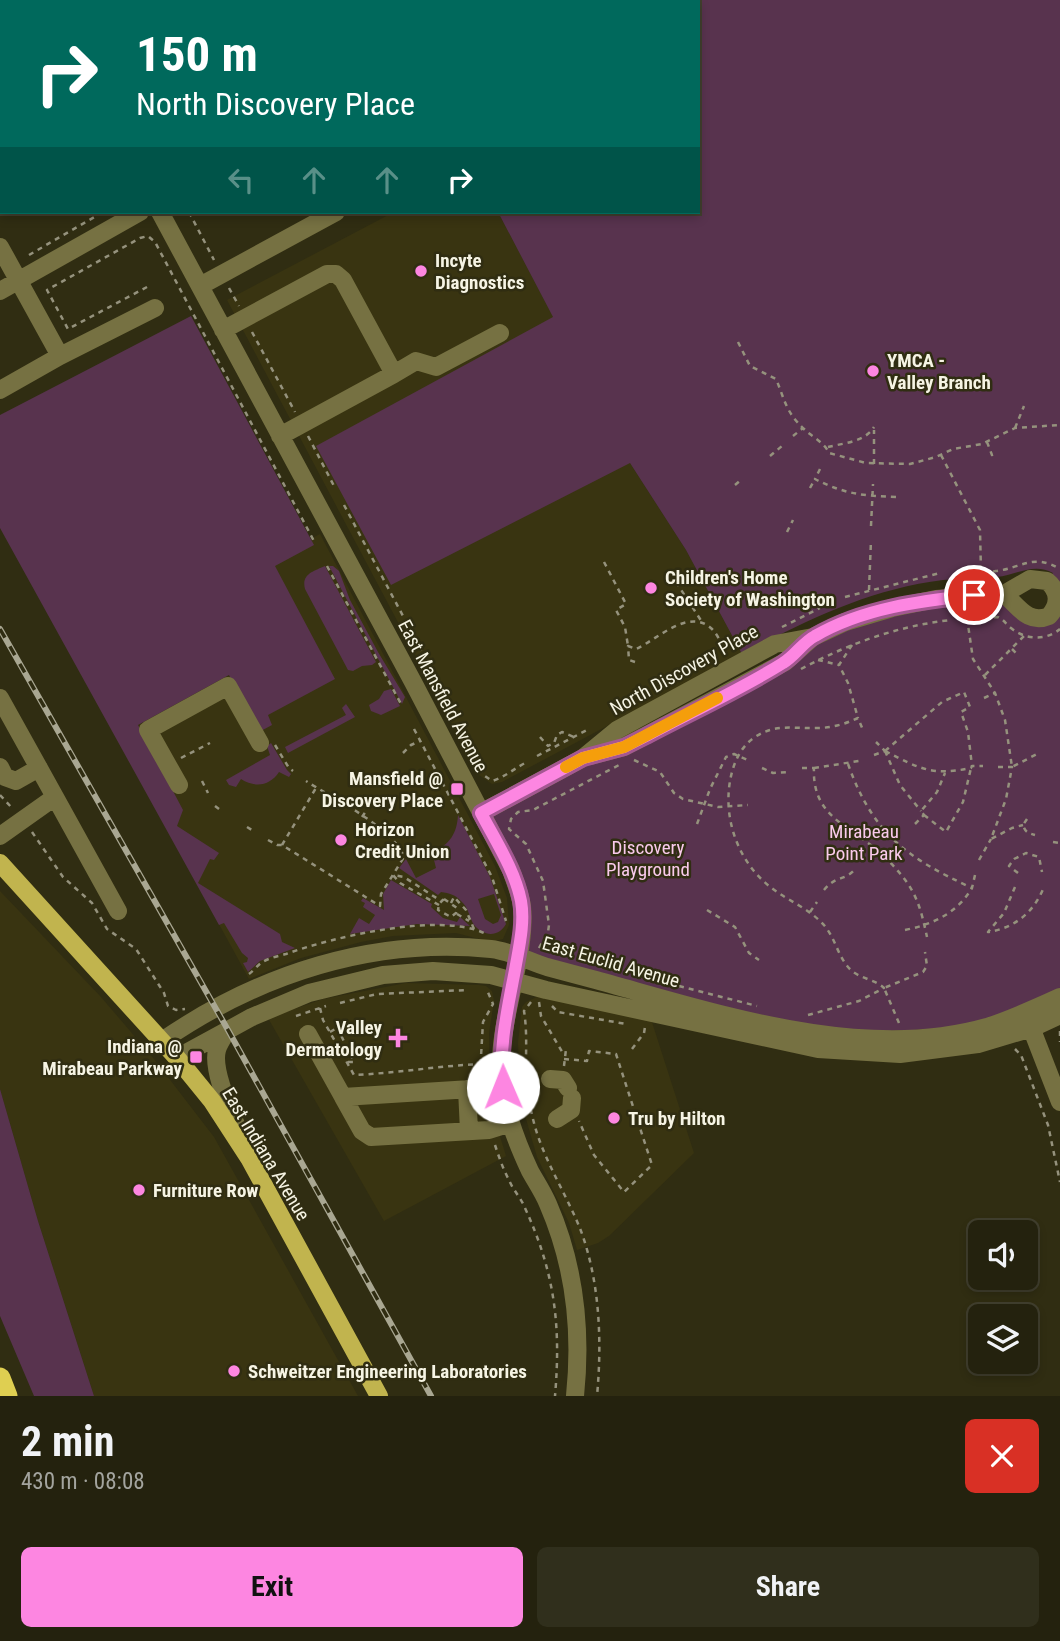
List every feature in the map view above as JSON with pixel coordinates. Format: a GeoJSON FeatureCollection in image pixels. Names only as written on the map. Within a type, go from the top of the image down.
{"type":"FeatureCollection","features":[{"type":"Feature","properties":{"kind":"highway"},"geometry":{"type":"LineString","coordinates":[[0,1378],[7,1396]]}},
{"type":"Feature","properties":{"kind":"main road","name":"East Indiana Avenue"},"geometry":{"type":"LineString","coordinates":[[0,863],[162,1041],[212,1101],[249,1158],[379,1396]]}},
{"type":"Feature","properties":{"kind":"street"},"geometry":{"type":"LineString","coordinates":[[0,290],[136,214]]}},
{"type":"Feature","properties":{"kind":"street","name":"East Mansfield Avenue"},"geometry":{"type":"LineString","coordinates":[[161,214],[481,813],[519,891],[522,915],[501,1074],[511,1123],[531,1173],[547,1202],[570,1268],[579,1335],[575,1396]]}},
{"type":"Feature","properties":{"kind":"street"},"geometry":{"type":"LineString","coordinates":[[200,286],[332,214]]}},
{"type":"Feature","properties":{"kind":"street"},"geometry":{"type":"LineString","coordinates":[[0,247],[60,356]]}},
{"type":"Feature","properties":{"kind":"street"},"geometry":{"type":"LineString","coordinates":[[223,330],[327,274],[336,274],[343,280],[394,374]]}},
{"type":"Feature","properties":{"kind":"street"},"geometry":{"type":"LineString","coordinates":[[0,390],[155,308]]}},
{"type":"Feature","properties":{"kind":"street"},"geometry":{"type":"LineString","coordinates":[[280,436],[416,361],[436,367],[500,333]]}},
{"type":"Feature","properties":{"kind":"street","name":"North Discovery Place"},"geometry":{"type":"LineString","coordinates":[[481,813],[583,758],[624,747],[785,662],[813,636],[867,615],[919,602],[1004,594]]}},
{"type":"Feature","properties":{"kind":"street"},"geometry":{"type":"LineString","coordinates":[[179,785],[148,730],[228,687],[267,742]]}},
{"type":"Feature","properties":{"kind":"street"},"geometry":{"type":"LineString","coordinates":[[0,698],[118,911]]}},
{"type":"Feature","properties":{"kind":"street"},"geometry":{"type":"LineString","coordinates":[[0,767],[5,776],[16,780],[39,768]]}},
{"type":"Feature","properties":{"kind":"street"},"geometry":{"type":"LineString","coordinates":[[0,836],[55,797]]}},
{"type":"Feature","properties":{"kind":"street","name":"East Euclid Avenue"},"geometry":{"type":"LineString","coordinates":[[162,1041],[193,1020],[248,990],[324,963],[419,947],[495,950],[728,1017],[815,1034],[875,1040],[931,1036],[1060,1015]]}},
{"type":"Feature","properties":{"kind":"street","name":"East Euclid Avenue"},"geometry":{"type":"LineString","coordinates":[[177,1058],[228,1030],[309,993],[383,975],[433,971],[491,975],[818,1049],[900,1054],[978,1044],[1029,1020],[1060,997]]}},
{"type":"Feature","properties":{"kind":"street"},"geometry":{"type":"LineString","coordinates":[[1029,1020],[1060,1102]]}},
{"type":"Feature","properties":{"kind":"street"},"geometry":{"type":"LineString","coordinates":[[228,1030],[217,1050],[216,1060],[219,1076],[249,1158]]}},
{"type":"Feature","properties":{"kind":"street"},"geometry":{"type":"LineString","coordinates":[[307,1034],[366,1135],[489,1130],[511,1123]]}},
{"type":"Feature","properties":{"kind":"street"},"geometry":{"type":"LineString","coordinates":[[557,1119],[571,1110],[564,1084]]}},
{"type":"Feature","properties":{"kind":"street"},"geometry":{"type":"LineString","coordinates":[[343,1097],[503,1087]]}},
{"type":"Feature","properties":{"kind":"street"},"geometry":{"type":"LineString","coordinates":[[467,1089],[469,1131]]}},
{"type":"Feature","properties":{"kind":"path"},"geometry":{"type":"LineString","coordinates":[[29,255],[100,214]]}},
{"type":"Feature","properties":{"kind":"path"},"geometry":{"type":"LineString","coordinates":[[147,287],[68,329],[47,289],[140,238],[148,236],[155,242],[315,543]]}},
{"type":"Feature","properties":{"kind":"path"},"geometry":{"type":"LineString","coordinates":[[249,326],[298,418]]}},
{"type":"Feature","properties":{"kind":"path"},"geometry":{"type":"LineString","coordinates":[[738,342],[750,366],[776,379],[787,410],[803,428],[827,447],[829,453],[826,459]]}},
{"type":"Feature","properties":{"kind":"path"},"geometry":{"type":"LineString","coordinates":[[1015,428],[1024,406]]}},
{"type":"Feature","properties":{"kind":"path"},"geometry":{"type":"LineString","coordinates":[[829,453],[874,464],[910,464],[953,449],[987,442],[1015,428],[1060,425]]}},
{"type":"Feature","properties":{"kind":"path"},"geometry":{"type":"LineString","coordinates":[[827,447],[861,438],[871,433],[874,427],[874,464]]}},
{"type":"Feature","properties":{"kind":"path"},"geometry":{"type":"LineString","coordinates":[[793,436],[803,428]]}},
{"type":"Feature","properties":{"kind":"path"},"geometry":{"type":"LineString","coordinates":[[305,432],[334,486]]}},
{"type":"Feature","properties":{"kind":"path"},"geometry":{"type":"LineString","coordinates":[[987,442],[992,455],[996,453]]}},
{"type":"Feature","properties":{"kind":"path"},"geometry":{"type":"LineString","coordinates":[[770,456],[782,446]]}},
{"type":"Feature","properties":{"kind":"path"},"geometry":{"type":"LineString","coordinates":[[942,455],[981,533],[981,572],[963,572]]}},
{"type":"Feature","properties":{"kind":"path"},"geometry":{"type":"LineString","coordinates":[[810,488],[820,470]]}},
{"type":"Feature","properties":{"kind":"path"},"geometry":{"type":"LineString","coordinates":[[736,485],[742,479]]}},
{"type":"Feature","properties":{"kind":"path"},"geometry":{"type":"LineString","coordinates":[[815,480],[865,497],[896,497]]}},
{"type":"Feature","properties":{"kind":"path"},"geometry":{"type":"LineString","coordinates":[[872,526],[873,484]]}},
{"type":"Feature","properties":{"kind":"path"},"geometry":{"type":"LineString","coordinates":[[344,505],[428,663]]}},
{"type":"Feature","properties":{"kind":"path"},"geometry":{"type":"LineString","coordinates":[[787,531],[793,520]]}},
{"type":"Feature","properties":{"kind":"path"},"geometry":{"type":"LineString","coordinates":[[869,590],[871,540]]}},
{"type":"Feature","properties":{"kind":"path"},"geometry":{"type":"LineString","coordinates":[[604,562],[626,604],[616,610],[625,627],[629,660],[635,662]]}},
{"type":"Feature","properties":{"kind":"path"},"geometry":{"type":"LineString","coordinates":[[327,566],[401,704]]}},
{"type":"Feature","properties":{"kind":"path"},"geometry":{"type":"LineString","coordinates":[[845,597],[940,573]]}},
{"type":"Feature","properties":{"kind":"path"},"geometry":{"type":"LineString","coordinates":[[676,582],[702,622],[716,634],[728,655]]}},
{"type":"Feature","properties":{"kind":"path"},"geometry":{"type":"LineString","coordinates":[[979,860],[991,839],[1006,799],[1012,767],[1008,730],[995,693],[985,675],[977,668],[971,652],[965,618],[998,617],[1024,636],[1047,636],[1060,629]]}},
{"type":"Feature","properties":{"kind":"path"},"geometry":{"type":"LineString","coordinates":[[797,671],[852,645],[906,627],[951,620]]}},
{"type":"Feature","properties":{"kind":"path"},"geometry":{"type":"LineString","coordinates":[[628,646],[636,649],[685,622],[702,622]]}},
{"type":"Feature","properties":{"kind":"path"},"geometry":{"type":"LineString","coordinates":[[985,675],[1024,636]]}},
{"type":"Feature","properties":{"kind":"path"},"geometry":{"type":"LineString","coordinates":[[839,665],[852,645]]}},
{"type":"Feature","properties":{"kind":"path"},"geometry":{"type":"LineString","coordinates":[[1012,649],[1017,654]]}},
{"type":"Feature","properties":{"kind":"path"},"geometry":{"type":"LineString","coordinates":[[818,660],[839,665]]}},
{"type":"Feature","properties":{"kind":"path"},"geometry":{"type":"LineString","coordinates":[[839,665],[848,683],[863,730]]}},
{"type":"Feature","properties":{"kind":"path"},"geometry":{"type":"LineString","coordinates":[[436,679],[476,753],[485,776],[492,780],[503,778],[525,763]]}},
{"type":"Feature","properties":{"kind":"path"},"geometry":{"type":"LineString","coordinates":[[874,755],[886,751],[942,702],[964,692],[970,707],[961,712],[968,735],[971,767],[963,802],[946,832],[923,813],[900,785],[891,770],[886,751]]}},
{"type":"Feature","properties":{"kind":"path"},"geometry":{"type":"LineString","coordinates":[[984,698],[995,693]]}},
{"type":"Feature","properties":{"kind":"path"},"geometry":{"type":"LineString","coordinates":[[858,718],[826,728],[785,726],[767,730],[752,739],[738,756],[730,785],[729,807],[734,834],[750,866],[775,891],[810,912],[830,932],[847,966],[860,977],[884,988],[895,1018],[902,1024],[892,1024]]}},
{"type":"Feature","properties":{"kind":"path"},"geometry":{"type":"LineString","coordinates":[[414,729],[492,877],[508,924]]}},
{"type":"Feature","properties":{"kind":"path"},"geometry":{"type":"LineString","coordinates":[[537,756],[587,730]]}},
{"type":"Feature","properties":{"kind":"path"},"geometry":{"type":"LineString","coordinates":[[549,748],[562,732],[574,737]]}},
{"type":"Feature","properties":{"kind":"path"},"geometry":{"type":"LineString","coordinates":[[540,737],[549,748]]}},
{"type":"Feature","properties":{"kind":"path"},"geometry":{"type":"LineString","coordinates":[[403,753],[420,741]]}},
{"type":"Feature","properties":{"kind":"path"},"geometry":{"type":"LineString","coordinates":[[267,742],[293,771]]}},
{"type":"Feature","properties":{"kind":"path"},"geometry":{"type":"LineString","coordinates":[[876,742],[886,751],[916,766],[945,773],[983,766]]}},
{"type":"Feature","properties":{"kind":"path"},"geometry":{"type":"LineString","coordinates":[[178,760],[210,743]]}},
{"type":"Feature","properties":{"kind":"path"},"geometry":{"type":"LineString","coordinates":[[642,753],[631,759],[660,772],[677,796],[705,805],[747,805]]}},
{"type":"Feature","properties":{"kind":"path"},"geometry":{"type":"LineString","coordinates":[[696,824],[726,757],[731,754],[750,761]]}},
{"type":"Feature","properties":{"kind":"path"},"geometry":{"type":"LineString","coordinates":[[998,767],[1012,767],[1037,754]]}},
{"type":"Feature","properties":{"kind":"path"},"geometry":{"type":"LineString","coordinates":[[802,768],[859,761]]}},
{"type":"Feature","properties":{"kind":"path"},"geometry":{"type":"LineString","coordinates":[[541,952],[540,944],[549,925],[546,893],[526,844],[509,829],[511,819],[518,812],[533,810],[623,763]]}},
{"type":"Feature","properties":{"kind":"path"},"geometry":{"type":"LineString","coordinates":[[848,764],[868,808],[902,849],[931,869],[972,888]]}},
{"type":"Feature","properties":{"kind":"path"},"geometry":{"type":"LineString","coordinates":[[762,768],[773,773],[788,772]]}},
{"type":"Feature","properties":{"kind":"path"},"geometry":{"type":"LineString","coordinates":[[814,768],[818,794],[828,813],[842,827],[873,846],[896,869],[919,902],[927,937]]}},
{"type":"Feature","properties":{"kind":"path"},"geometry":{"type":"LineString","coordinates":[[915,824],[937,792],[945,773]]}},
{"type":"Feature","properties":{"kind":"path"},"geometry":{"type":"LineString","coordinates":[[202,781],[208,793]]}},
{"type":"Feature","properties":{"kind":"path"},"geometry":{"type":"LineString","coordinates":[[268,840],[282,845],[380,906],[381,894],[404,857],[402,851],[379,827],[306,781]]}},
{"type":"Feature","properties":{"kind":"path"},"geometry":{"type":"LineString","coordinates":[[282,845],[316,788]]}},
{"type":"Feature","properties":{"kind":"path"},"geometry":{"type":"LineString","coordinates":[[215,806],[223,812]]}},
{"type":"Feature","properties":{"kind":"path"},"geometry":{"type":"LineString","coordinates":[[362,817],[368,808]]}},
{"type":"Feature","properties":{"kind":"path"},"geometry":{"type":"LineString","coordinates":[[991,839],[1023,825],[1027,819]]}},
{"type":"Feature","properties":{"kind":"path"},"geometry":{"type":"LineString","coordinates":[[1023,825],[1027,832],[1035,835]]}},
{"type":"Feature","properties":{"kind":"path"},"geometry":{"type":"LineString","coordinates":[[247,827],[255,832]]}},
{"type":"Feature","properties":{"kind":"path"},"geometry":{"type":"LineString","coordinates":[[1053,842],[1059,844]]}},
{"type":"Feature","properties":{"kind":"path"},"geometry":{"type":"LineString","coordinates":[[1018,873],[1009,866],[1014,859],[1026,853],[1039,857],[1042,873]]}},
{"type":"Feature","properties":{"kind":"path"},"geometry":{"type":"LineString","coordinates":[[824,890],[831,880],[850,875],[856,868]]}},
{"type":"Feature","properties":{"kind":"path"},"geometry":{"type":"LineString","coordinates":[[393,875],[404,877],[440,903]]}},
{"type":"Feature","properties":{"kind":"path"},"geometry":{"type":"LineString","coordinates":[[393,875],[400,883],[440,903]]}},
{"type":"Feature","properties":{"kind":"path"},"geometry":{"type":"LineString","coordinates":[[905,930],[951,913],[972,888],[975,875]]}},
{"type":"Feature","properties":{"kind":"path"},"geometry":{"type":"LineString","coordinates":[[1015,887],[1007,908],[988,932],[1018,921],[1033,907],[1044,887]]}},
{"type":"Feature","properties":{"kind":"path"},"geometry":{"type":"LineString","coordinates":[[417,893],[420,888]]}},
{"type":"Feature","properties":{"kind":"path"},"geometry":{"type":"LineString","coordinates":[[451,903],[454,897],[461,903],[474,929]]}},
{"type":"Feature","properties":{"kind":"path"},"geometry":{"type":"LineString","coordinates":[[444,899],[451,903],[457,908],[456,914],[451,918],[438,910],[440,903],[444,899]]}},
{"type":"Feature","properties":{"kind":"path"},"geometry":{"type":"LineString","coordinates":[[810,912],[817,902]]}},
{"type":"Feature","properties":{"kind":"path"},"geometry":{"type":"LineString","coordinates":[[707,910],[735,926],[749,953],[758,960]]}},
{"type":"Feature","properties":{"kind":"path"},"geometry":{"type":"LineString","coordinates":[[456,914],[469,922]]}},
{"type":"Feature","properties":{"kind":"path"},"geometry":{"type":"LineString","coordinates":[[816,1019],[805,1016],[859,1001],[923,972],[927,965],[925,952]]}},
{"type":"Feature","properties":{"kind":"path"},"geometry":{"type":"LineString","coordinates":[[676,985],[767,1008]]}},
{"type":"Feature","properties":{"kind":"path"},"geometry":{"type":"LineString","coordinates":[[564,1057],[541,1016],[540,999],[534,1000],[524,1011],[528,1033],[528,1091],[535,1125],[581,1230],[592,1275],[599,1324],[600,1365],[597,1396]]}},
{"type":"Feature","properties":{"kind":"path"},"geometry":{"type":"LineString","coordinates":[[320,1008],[330,1032],[355,1075],[403,1073],[442,1066],[480,1064]]}},
{"type":"Feature","properties":{"kind":"path"},"geometry":{"type":"LineString","coordinates":[[330,1032],[344,1024],[354,1024]]}},
{"type":"Feature","properties":{"kind":"path"},"geometry":{"type":"LineString","coordinates":[[337,1027],[354,1062],[347,1062]]}},
{"type":"Feature","properties":{"kind":"path"},"geometry":{"type":"LineString","coordinates":[[632,1049],[644,1033],[645,1027]]}},
{"type":"Feature","properties":{"kind":"path"},"geometry":{"type":"LineString","coordinates":[[1060,1031],[1060,1042]]}},
{"type":"Feature","properties":{"kind":"path"},"geometry":{"type":"LineString","coordinates":[[564,1084],[566,1049]]}},
{"type":"Feature","properties":{"kind":"path"},"geometry":{"type":"LineString","coordinates":[[564,1057],[587,1061],[589,1051],[616,1054],[652,1165],[624,1192],[594,1155],[577,1116]]}},
{"type":"Feature","properties":{"kind":"shaded area"},"geometry":{"type":"Polygon","coordinates":[[[390,214],[499,214],[630,463],[686,550],[742,654],[502,782],[492,784],[479,775],[227,300],[390,214]]]}},
{"type":"Feature","properties":{"kind":"shaded area"},"geometry":{"type":"Polygon","coordinates":[[[320,534],[495,866],[507,898],[509,925],[503,939],[491,942],[456,933],[393,936],[361,942],[301,958],[249,979],[122,747],[138,725],[229,675],[244,574],[320,534]]]}},
{"type":"Feature","properties":{"kind":"shaded area"},"geometry":{"type":"Polygon","coordinates":[[[0,891],[101,997],[154,1059],[214,1137],[358,1396],[94,1396],[38,1221],[0,1089],[0,891]]]}},
{"type":"Feature","properties":{"kind":"shaded area"},"geometry":{"type":"Polygon","coordinates":[[[406,983],[479,985],[492,991],[494,1001],[489,1033],[490,1084],[496,1123],[506,1156],[384,1221],[268,1018],[323,999],[406,983]]]}},
{"type":"Feature","properties":{"kind":"shaded area"},"geometry":{"type":"Polygon","coordinates":[[[539,996],[650,1016],[694,1153],[609,1236],[577,1250],[569,1223],[537,1157],[520,1098],[518,1042],[522,1007],[539,996]]]}},
{"type":"Feature","properties":{"kind":"green space"},"geometry":{"type":"Polygon","coordinates":[[[700,0],[1060,0],[1060,997],[985,1027],[815,1034],[517,957],[522,915],[481,813],[624,747],[845,622],[1004,594],[1023,613],[1053,612],[1047,581],[1053,573],[1046,570],[1032,569],[997,577],[943,580],[864,598],[791,629],[742,654],[686,550],[630,463],[391,585],[316,446],[553,317],[499,214],[700,214],[700,0]]]}},
{"type":"Feature","properties":{"kind":"green space"},"geometry":{"type":"Polygon","coordinates":[[[191,316],[314,545],[275,566],[335,679],[268,715],[272,725],[259,732],[229,675],[138,725],[183,810],[177,826],[219,853],[214,860],[210,859],[198,883],[280,934],[282,942],[295,948],[260,961],[248,972],[243,963],[247,962],[248,958],[242,953],[224,923],[219,925],[0,528],[0,415],[191,316]]]}},
{"type":"Feature","properties":{"kind":"green space"},"geometry":{"type":"Polygon","coordinates":[[[325,566],[376,662],[372,665],[348,670],[305,589],[307,576],[325,566]]]}},
{"type":"Feature","properties":{"kind":"green space"},"geometry":{"type":"Polygon","coordinates":[[[329,566],[339,571],[350,600],[405,697],[402,704],[329,566]]]}},
{"type":"Feature","properties":{"kind":"green space"},"geometry":{"type":"Polygon","coordinates":[[[391,689],[400,706],[381,715],[371,711],[369,705],[379,699],[384,691],[391,689]]]}},
{"type":"Feature","properties":{"kind":"green space"},"geometry":{"type":"Polygon","coordinates":[[[346,704],[355,717],[288,753],[285,747],[346,715],[342,708],[346,704]]]}},
{"type":"Feature","properties":{"kind":"green space"},"geometry":{"type":"Polygon","coordinates":[[[271,743],[291,774],[289,777],[279,772],[267,783],[252,784],[241,779],[236,787],[229,785],[226,780],[270,755],[267,746],[271,743]]]}},
{"type":"Feature","properties":{"kind":"green space"},"geometry":{"type":"Polygon","coordinates":[[[458,815],[490,877],[506,924],[495,933],[478,929],[457,897],[441,892],[438,895],[399,868],[406,859],[416,878],[436,868],[432,852],[448,842],[458,815]],[[494,894],[478,899],[485,919],[493,924],[498,922],[501,915],[494,894]]]}},
{"type":"Feature","properties":{"kind":"green space"},"geometry":{"type":"Polygon","coordinates":[[[391,880],[432,904],[431,907],[443,918],[457,922],[460,917],[470,926],[417,924],[350,934],[359,918],[369,924],[375,915],[363,907],[363,898],[384,910],[383,894],[391,880]]]}},
{"type":"Feature","properties":{"kind":"green space"},"geometry":{"type":"Polygon","coordinates":[[[0,1089],[38,1221],[94,1396],[34,1396],[0,1316],[0,1089]]]}},
{"type":"Feature","properties":{"kind":"railway"},"geometry":{"type":"LineString","coordinates":[[0,629],[228,1030],[431,1396]]}},
{"type":"Feature","properties":{"kind":"slow traffic"},"geometry":{"type":"LineString","coordinates":[[566,767],[583,758],[624,747],[717,698]]}},
{"type":"Feature","properties":{"kind":"place","name":"Incyte Diagnostics"},"geometry":{"type":"Point","coordinates":[421,271]}},
{"type":"Feature","properties":{"kind":"place","name":"YMCA - Valley Branch"},"geometry":{"type":"Point","coordinates":[873,371]}},
{"type":"Feature","properties":{"kind":"place","name":"Children's Home Society of Washington"},"geometry":{"type":"Point","coordinates":[651,588]}},
{"type":"Feature","properties":{"kind":"place","name":"Mansfield @ Discovery Place"},"geometry":{"type":"Point","coordinates":[457,789]}},
{"type":"Feature","properties":{"kind":"place","name":"Horizon Credit Union"},"geometry":{"type":"Point","coordinates":[341,840]}},
{"type":"Feature","properties":{"kind":"place","name":"Valley Dermatology"},"geometry":{"type":"Point","coordinates":[398,1038]}},
{"type":"Feature","properties":{"kind":"place","name":"Indiana @ Mirabeau Parkway"},"geometry":{"type":"Point","coordinates":[196,1057]}},
{"type":"Feature","properties":{"kind":"place","name":"Tru by Hilton"},"geometry":{"type":"Point","coordinates":[614,1118]}},
{"type":"Feature","properties":{"kind":"place","name":"Furniture Row"},"geometry":{"type":"Point","coordinates":[139,1190]}},
{"type":"Feature","properties":{"kind":"place","name":"Schweitzer Engineering Laboratories"},"geometry":{"type":"Point","coordinates":[234,1371]}},
{"type":"Feature","properties":{"kind":"route"},"geometry":{"type":"LineString","coordinates":[[503,1087],[503,1045],[521,937],[521,902],[511,870],[481,813],[583,758],[624,747],[646,736],[785,662],[813,636],[828,629],[892,608],[974,595]]}},
{"type":"Feature","properties":{"kind":"park label","name":"Mirabeau Point Park"},"geometry":{"type":"Point","coordinates":[864,842]}},
{"type":"Feature","properties":{"kind":"park label","name":"Discovery Playground"},"geometry":{"type":"Point","coordinates":[648,858]}}]}
